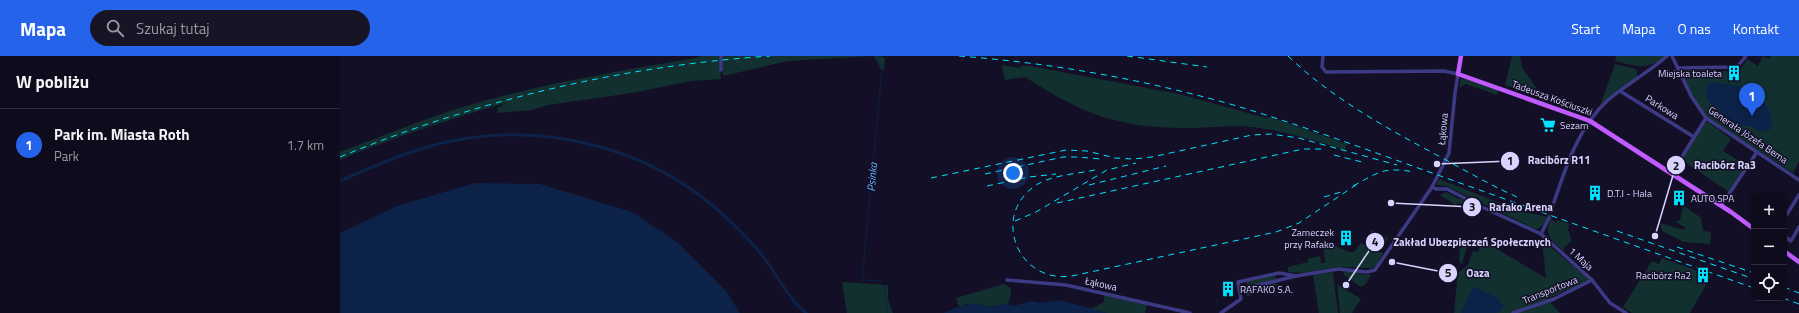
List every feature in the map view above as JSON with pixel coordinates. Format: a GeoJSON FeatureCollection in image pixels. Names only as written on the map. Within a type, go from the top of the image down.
{"type":"FeatureCollection","features":[{"type":"Feature","properties":{"kind":"main road","name":"Łąkowa"},"geometry":{"type":"LineString","coordinates":[[1458,74],[1462,56]]}},
{"type":"Feature","properties":{"kind":"main road","name":"Tadeusza Kościuszki"},"geometry":{"type":"LineString","coordinates":[[1458,74],[1590,120],[1722,206],[1751,227]]}},
{"type":"Feature","properties":{"kind":"main road"},"geometry":{"type":"LineString","coordinates":[[1787,253],[1799,262]]}},
{"type":"Feature","properties":{"kind":"street"},"geometry":{"type":"LineString","coordinates":[[1323,56],[1322,67],[1326,72],[1444,71],[1458,74]]}},
{"type":"Feature","properties":{"kind":"street"},"geometry":{"type":"LineString","coordinates":[[1554,202],[1567,164],[1590,120],[1620,91],[1667,56]]}},
{"type":"Feature","properties":{"kind":"street","name":"Generała Józefa Bema"},"geometry":{"type":"LineString","coordinates":[[1672,56],[1691,96],[1706,118],[1799,180]]}},
{"type":"Feature","properties":{"kind":"street"},"geometry":{"type":"LineString","coordinates":[[1678,68],[1738,66],[1746,56]]}},
{"type":"Feature","properties":{"kind":"street"},"geometry":{"type":"LineString","coordinates":[[721,58],[721,70]]}},
{"type":"Feature","properties":{"kind":"street","name":"Łąkowa"},"geometry":{"type":"LineString","coordinates":[[1239,290],[1296,276],[1338,269],[1370,272],[1376,270],[1432,187],[1450,148],[1458,74]]}},
{"type":"Feature","properties":{"kind":"street","name":"Parkowa"},"geometry":{"type":"LineString","coordinates":[[1620,91],[1694,138]]}},
{"type":"Feature","properties":{"kind":"street"},"geometry":{"type":"LineString","coordinates":[[1672,173],[1706,118]]}},
{"type":"Feature","properties":{"kind":"street"},"geometry":{"type":"LineString","coordinates":[[1722,206],[1757,152]]}},
{"type":"Feature","properties":{"kind":"street","name":"1 Maja"},"geometry":{"type":"LineString","coordinates":[[1432,187],[1436,189],[1447,189],[1541,234],[1592,280],[1610,303],[1626,313]]}},
{"type":"Feature","properties":{"kind":"street"},"geometry":{"type":"LineString","coordinates":[[1787,214],[1799,195]]}},
{"type":"Feature","properties":{"kind":"street"},"geometry":{"type":"LineString","coordinates":[[1541,234],[1549,218]]}},
{"type":"Feature","properties":{"kind":"street"},"geometry":{"type":"LineString","coordinates":[[1787,238],[1791,241],[1799,227]]}},
{"type":"Feature","properties":{"kind":"street"},"geometry":{"type":"LineString","coordinates":[[1280,273],[1284,280]]}},
{"type":"Feature","properties":{"kind":"street","name":"Łąkowa"},"geometry":{"type":"LineString","coordinates":[[1221,313],[1241,299],[1238,282],[1280,273],[1296,276]]}},
{"type":"Feature","properties":{"kind":"street"},"geometry":{"type":"LineString","coordinates":[[1284,280],[1285,274]]}},
{"type":"Feature","properties":{"kind":"street","name":"Łąkowa"},"geometry":{"type":"LineString","coordinates":[[1007,280],[1066,285],[1190,313]]}},
{"type":"Feature","properties":{"kind":"street","name":"Transportowa"},"geometry":{"type":"LineString","coordinates":[[1513,313],[1554,299],[1592,280]]}},
{"type":"Feature","properties":{"kind":"green space"},"geometry":{"type":"Polygon","coordinates":[[[700,56],[720,56],[721,79],[691,81],[632,93],[548,105],[532,110],[498,113],[497,108],[506,103],[422,129],[340,160],[340,152],[459,108],[518,92],[606,73],[696,58],[700,56]]]}},
{"type":"Feature","properties":{"kind":"green space"},"geometry":{"type":"Polygon","coordinates":[[[722,56],[873,56],[788,61],[723,76],[722,56]]]}},
{"type":"Feature","properties":{"kind":"green space"},"geometry":{"type":"Polygon","coordinates":[[[873,56],[885,58],[884,70],[880,69],[873,56]]]}},
{"type":"Feature","properties":{"kind":"green space"},"geometry":{"type":"Polygon","coordinates":[[[1512,56],[1520,56],[1522,67],[1539,92],[1538,96],[1505,85],[1512,56]]]}},
{"type":"Feature","properties":{"kind":"green space"},"geometry":{"type":"Polygon","coordinates":[[[1616,56],[1665,56],[1653,64],[1635,66],[1615,61],[1616,56]]]}},
{"type":"Feature","properties":{"kind":"green space"},"geometry":{"type":"Polygon","coordinates":[[[1763,56],[1769,59],[1771,56],[1799,56],[1799,161],[1793,173],[1708,118],[1691,94],[1682,73],[1686,70],[1726,71],[1741,69],[1747,59],[1758,66],[1763,56]]]}},
{"type":"Feature","properties":{"kind":"green space"},"geometry":{"type":"Polygon","coordinates":[[[1615,64],[1635,69],[1637,71],[1637,78],[1621,88],[1600,106],[1615,64]]]}},
{"type":"Feature","properties":{"kind":"green space"},"geometry":{"type":"Polygon","coordinates":[[[1002,65],[1020,68],[1021,66],[1030,66],[1179,94],[1266,118],[1270,117],[1347,144],[1345,150],[1292,135],[1251,127],[1233,126],[1187,128],[1162,127],[1120,122],[1065,101],[1025,77],[1005,80],[1002,65]]]}},
{"type":"Feature","properties":{"kind":"green space"},"geometry":{"type":"Polygon","coordinates":[[[1461,78],[1498,90],[1497,95],[1466,84],[1459,87],[1461,78]]]}},
{"type":"Feature","properties":{"kind":"green space"},"geometry":{"type":"Polygon","coordinates":[[[1708,122],[1731,139],[1723,151],[1746,165],[1729,192],[1682,160],[1704,124],[1708,122]]]}},
{"type":"Feature","properties":{"kind":"green space"},"geometry":{"type":"Polygon","coordinates":[[[1439,179],[1523,212],[1545,216],[1547,218],[1544,224],[1539,228],[1533,228],[1446,186],[1436,185],[1439,179]]]}},
{"type":"Feature","properties":{"kind":"green space"},"geometry":{"type":"Polygon","coordinates":[[[1446,192],[1477,207],[1463,209],[1463,205],[1460,203],[1455,205],[1440,195],[1446,192]]]}},
{"type":"Feature","properties":{"kind":"green space"},"geometry":{"type":"Polygon","coordinates":[[[1683,207],[1686,207],[1701,218],[1703,231],[1711,232],[1710,244],[1684,242],[1662,231],[1660,223],[1684,230],[1685,227],[1675,222],[1680,220],[1683,207]]]}},
{"type":"Feature","properties":{"kind":"green space"},"geometry":{"type":"Polygon","coordinates":[[[1551,218],[1556,223],[1557,220],[1569,224],[1568,230],[1572,241],[1564,247],[1564,251],[1552,240],[1548,233],[1551,218]]]}},
{"type":"Feature","properties":{"kind":"green space"},"geometry":{"type":"Polygon","coordinates":[[[1371,230],[1388,238],[1383,248],[1367,240],[1371,230]]]}},
{"type":"Feature","properties":{"kind":"green space"},"geometry":{"type":"Polygon","coordinates":[[[1478,238],[1546,278],[1542,240],[1588,278],[1588,281],[1549,298],[1551,303],[1560,313],[1454,313],[1458,273],[1468,265],[1473,251],[1478,252],[1480,247],[1475,245],[1478,238]]]}},
{"type":"Feature","properties":{"kind":"green space"},"geometry":{"type":"Polygon","coordinates":[[[1325,241],[1349,252],[1354,252],[1361,243],[1383,253],[1376,266],[1372,268],[1336,267],[1303,273],[1288,272],[1288,267],[1308,262],[1308,259],[1320,256],[1321,263],[1325,263],[1323,243],[1325,241]]]}},
{"type":"Feature","properties":{"kind":"green space"},"geometry":{"type":"Polygon","coordinates":[[[1464,242],[1468,243],[1461,264],[1459,261],[1460,244],[1464,242]]]}},
{"type":"Feature","properties":{"kind":"green space"},"geometry":{"type":"Polygon","coordinates":[[[1662,258],[1711,276],[1690,313],[1632,313],[1623,307],[1652,261],[1659,264],[1662,258]]]}},
{"type":"Feature","properties":{"kind":"green space"},"geometry":{"type":"Polygon","coordinates":[[[1343,271],[1371,275],[1366,284],[1361,287],[1344,275],[1343,271]]]}},
{"type":"Feature","properties":{"kind":"green space"},"geometry":{"type":"Polygon","coordinates":[[[1333,272],[1338,313],[1319,313],[1313,275],[1333,272]]]}},
{"type":"Feature","properties":{"kind":"green space"},"geometry":{"type":"Polygon","coordinates":[[[1275,275],[1276,280],[1247,286],[1246,281],[1275,275]]]}},
{"type":"Feature","properties":{"kind":"green space"},"geometry":{"type":"Polygon","coordinates":[[[842,282],[888,285],[888,299],[893,313],[847,313],[842,282]]]}},
{"type":"Feature","properties":{"kind":"green space"},"geometry":{"type":"Polygon","coordinates":[[[1276,283],[1277,286],[1252,292],[1252,295],[1248,296],[1243,293],[1247,289],[1276,283]]]}},
{"type":"Feature","properties":{"kind":"green space"},"geometry":{"type":"Polygon","coordinates":[[[1004,284],[1011,288],[1008,304],[985,307],[965,304],[959,307],[956,298],[1004,284]]]}},
{"type":"Feature","properties":{"kind":"green space"},"geometry":{"type":"Polygon","coordinates":[[[1337,284],[1361,299],[1352,313],[1340,313],[1337,284]]]}},
{"type":"Feature","properties":{"kind":"green space"},"geometry":{"type":"Polygon","coordinates":[[[1104,295],[1147,305],[1145,313],[1107,313],[1090,309],[1104,302],[1104,295]]]}},
{"type":"Feature","properties":{"kind":"water"},"geometry":{"type":"Polygon","coordinates":[[[1712,82],[1740,86],[1742,88],[1752,90],[1765,103],[1770,112],[1772,125],[1771,129],[1761,132],[1751,126],[1734,124],[1719,111],[1720,108],[1715,106],[1713,107],[1708,99],[1706,88],[1707,85],[1712,82]]]}},
{"type":"Feature","properties":{"kind":"water"},"geometry":{"type":"Polygon","coordinates":[[[475,183],[540,184],[632,212],[677,242],[726,291],[740,313],[340,313],[340,233],[397,206],[475,183]]]}},
{"type":"Feature","properties":{"kind":"water"},"geometry":{"type":"Polygon","coordinates":[[[1475,287],[1500,299],[1499,303],[1505,306],[1501,311],[1496,313],[1461,313],[1472,288],[1475,287]]]}},
{"type":"Feature","properties":{"kind":"water"},"geometry":{"type":"Polygon","coordinates":[[[1060,300],[1107,313],[943,313],[964,305],[976,303],[986,307],[1008,304],[1013,306],[1031,301],[1041,303],[1060,300]]]}},
{"type":"Feature","properties":{"kind":"waterway","name":"Psinka"},"geometry":{"type":"LineString","coordinates":[[876,57],[882,70],[862,280],[881,281]]}},
{"type":"Feature","properties":{"kind":"waterway"},"geometry":{"type":"LineString","coordinates":[[340,181],[381,163],[423,148],[451,141],[488,136],[526,135],[563,139],[600,147],[635,159],[669,175],[700,196],[729,220],[750,241],[765,259],[790,297],[806,313]]}},
{"type":"Feature","properties":{"kind":"waterway","name":"Psinka"},"geometry":{"type":"LineString","coordinates":[[884,286],[888,313]]}},
{"type":"Feature","properties":{"kind":"tunnel"},"geometry":{"type":"LineString","coordinates":[[1549,218],[1554,202]]}},
{"type":"Feature","properties":{"kind":"railway"},"geometry":{"type":"LineString","coordinates":[[340,157],[444,119],[551,89],[605,77],[660,68],[770,56]]}},
{"type":"Feature","properties":{"kind":"railway"},"geometry":{"type":"LineString","coordinates":[[959,56],[1028,63],[1096,73],[1163,87],[1230,104],[1331,137],[1751,287]]}},
{"type":"Feature","properties":{"kind":"railway"},"geometry":{"type":"LineString","coordinates":[[1127,56],[1207,67]]}},
{"type":"Feature","properties":{"kind":"railway"},"geometry":{"type":"LineString","coordinates":[[1288,56],[1321,85],[1376,121],[1475,176],[1517,197]]}},
{"type":"Feature","properties":{"kind":"railway"},"geometry":{"type":"LineString","coordinates":[[931,178],[1066,150],[1087,151],[1115,158],[1133,159],[1152,157],[1252,135],[1271,134],[1299,138],[1397,165]]}},
{"type":"Feature","properties":{"kind":"railway"},"geometry":{"type":"LineString","coordinates":[[1057,203],[1303,149],[1325,149]]}},
{"type":"Feature","properties":{"kind":"railway"},"geometry":{"type":"LineString","coordinates":[[1334,155],[1366,163]]}},
{"type":"Feature","properties":{"kind":"railway"},"geometry":{"type":"LineString","coordinates":[[985,174],[1063,157],[1101,159]]}},
{"type":"Feature","properties":{"kind":"railway"},"geometry":{"type":"LineString","coordinates":[[1015,221],[1036,212],[1107,170],[1136,163]]}},
{"type":"Feature","properties":{"kind":"railway"},"geometry":{"type":"LineString","coordinates":[[1089,185],[1166,166]]}},
{"type":"Feature","properties":{"kind":"railway"},"geometry":{"type":"LineString","coordinates":[[1095,170],[1049,179],[1036,185],[1022,198],[1015,213],[1013,230],[1016,245],[1025,259],[1037,270],[1053,276],[1072,276],[1276,232],[1299,223],[1359,183]]}},
{"type":"Feature","properties":{"kind":"railway"},"geometry":{"type":"LineString","coordinates":[[1353,186],[1376,174],[1389,170],[1415,172]]}},
{"type":"Feature","properties":{"kind":"railway"},"geometry":{"type":"LineString","coordinates":[[987,186],[1029,177],[1056,174]]}},
{"type":"Feature","properties":{"kind":"railway"},"geometry":{"type":"LineString","coordinates":[[1324,197],[1341,192]]}},
{"type":"Feature","properties":{"kind":"railway"},"geometry":{"type":"LineString","coordinates":[[1617,231],[1751,278]]}},
{"type":"Feature","properties":{"kind":"railway"},"geometry":{"type":"LineString","coordinates":[[1677,247],[1751,272]]}},
{"type":"Feature","properties":{"kind":"railway"},"geometry":{"type":"LineString","coordinates":[[1787,288],[1799,293]]}},
{"type":"Feature","properties":{"kind":"railway"},"geometry":{"type":"LineString","coordinates":[[1787,300],[1799,304]]}},
{"type":"Feature","properties":{"kind":"place","name":"Miejska toaleta"},"geometry":{"type":"Point","coordinates":[1734,73]}},
{"type":"Feature","properties":{"kind":"place","name":"Park im. Miasta Roth"},"geometry":{"type":"Point","coordinates":[1752,116]}},
{"type":"Feature","properties":{"kind":"place","name":"Sezam"},"geometry":{"type":"Point","coordinates":[1548,125]}},
{"type":"Feature","properties":{"kind":"place","name":"Racibórz R11"},"geometry":{"type":"Point","coordinates":[1437,164]}},
{"type":"Feature","properties":{"kind":"place","name":"D.T.I - Hala"},"geometry":{"type":"Point","coordinates":[1595,193]}},
{"type":"Feature","properties":{"kind":"place","name":"AUTO SPA"},"geometry":{"type":"Point","coordinates":[1679,198]}},
{"type":"Feature","properties":{"kind":"place","name":"Rafako Arena"},"geometry":{"type":"Point","coordinates":[1391,203]}},
{"type":"Feature","properties":{"kind":"place","name":"Racibórz Ra3"},"geometry":{"type":"Point","coordinates":[1655,236]}},
{"type":"Feature","properties":{"kind":"place","name":"Zameczek przy Rafako"},"geometry":{"type":"Point","coordinates":[1346,238]}},
{"type":"Feature","properties":{"kind":"place","name":"Oaza"},"geometry":{"type":"Point","coordinates":[1392,262]}},
{"type":"Feature","properties":{"kind":"place","name":"Racibórz Ra2"},"geometry":{"type":"Point","coordinates":[1703,275]}},
{"type":"Feature","properties":{"kind":"place","name":"Zakład Ubezpieczeń Społecznych"},"geometry":{"type":"Point","coordinates":[1346,285]}},
{"type":"Feature","properties":{"kind":"place","name":"RAFAKO S.A."},"geometry":{"type":"Point","coordinates":[1228,289]}}]}
